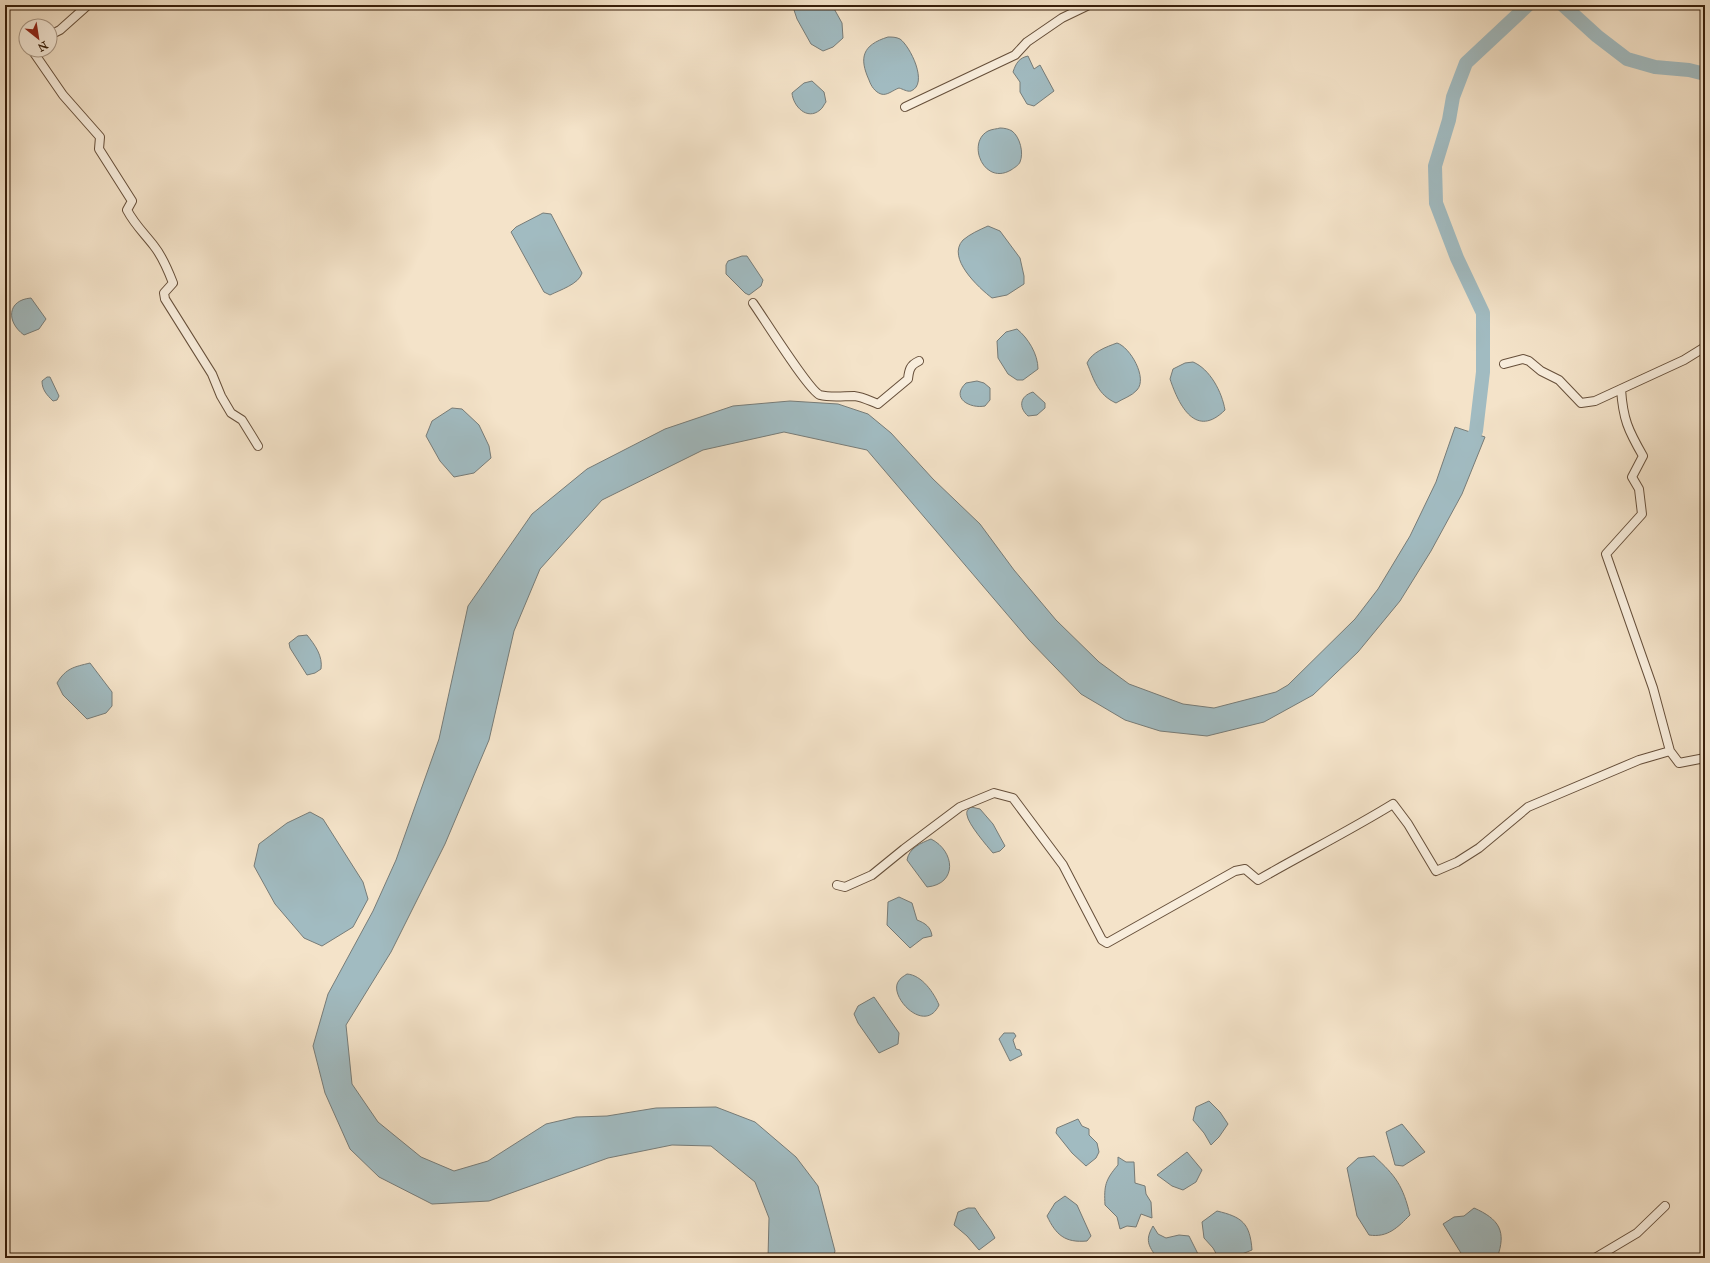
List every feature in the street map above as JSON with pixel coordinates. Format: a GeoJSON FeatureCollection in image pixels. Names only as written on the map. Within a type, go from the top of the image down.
{"type":"FeatureCollection","features":[{"type":"Feature","properties":{"kind":"street"},"geometry":{"type":"LineString","coordinates":[[58,31],[88,5]]}},
{"type":"Feature","properties":{"kind":"street"},"geometry":{"type":"LineString","coordinates":[[905,107],[1015,55],[1027,42],[1062,18],[1089,5]]}},
{"type":"Feature","properties":{"kind":"street"},"geometry":{"type":"LineString","coordinates":[[38,58],[63,94],[100,137],[99,150],[132,201],[127,210],[135,225],[155,246],[169,272],[173,283],[164,293],[165,299],[212,374],[221,396],[231,413],[242,420],[258,446]]}},
{"type":"Feature","properties":{"kind":"street"},"geometry":{"type":"LineString","coordinates":[[753,303],[796,366],[817,393],[822,395],[854,396],[878,404],[908,379],[909,370],[912,364],[919,362]]}},
{"type":"Feature","properties":{"kind":"street"},"geometry":{"type":"LineString","coordinates":[[1504,364],[1523,359],[1529,361],[1541,371],[1559,380],[1581,403],[1595,401],[1684,360],[1705,346]]}},
{"type":"Feature","properties":{"kind":"street"},"geometry":{"type":"LineString","coordinates":[[1621,389],[1625,420],[1628,430],[1643,456],[1632,477],[1639,489],[1642,514],[1606,554],[1653,688],[1670,751],[1679,763],[1705,758]]}},
{"type":"Feature","properties":{"kind":"street"},"geometry":{"type":"LineString","coordinates":[[837,885],[845,887],[872,875],[960,807],[994,793],[1013,798],[1064,865],[1102,940],[1107,943],[1235,871],[1244,869],[1258,880],[1314,848],[1345,833],[1393,804],[1408,824],[1436,871],[1457,862],[1479,848],[1528,807],[1639,760],[1670,751]]}},
{"type":"Feature","properties":{"kind":"street"},"geometry":{"type":"LineString","coordinates":[[1595,1258],[1637,1233],[1665,1206]]}},
{"type":"Feature","properties":{"kind":"water"},"geometry":{"type":"Polygon","coordinates":[[[797,5],[832,5],[842,23],[843,38],[833,47],[823,51],[811,44],[797,19],[794,10],[797,5]]]}},
{"type":"Feature","properties":{"kind":"water"},"geometry":{"type":"Polygon","coordinates":[[[888,37],[896,37],[900,39],[913,57],[918,73],[918,81],[916,87],[911,91],[906,91],[899,88],[888,94],[881,94],[872,87],[864,65],[865,53],[873,44],[888,37]]]}},
{"type":"Feature","properties":{"kind":"water"},"geometry":{"type":"Polygon","coordinates":[[[1028,56],[1034,69],[1040,65],[1054,91],[1034,106],[1027,104],[1020,92],[1020,82],[1013,72],[1018,61],[1028,56]]]}},
{"type":"Feature","properties":{"kind":"water"},"geometry":{"type":"Polygon","coordinates":[[[812,81],[824,92],[826,102],[820,110],[810,114],[798,107],[792,93],[804,83],[812,81]]]}},
{"type":"Feature","properties":{"kind":"water"},"geometry":{"type":"Polygon","coordinates":[[[1005,128],[1015,134],[1019,141],[1022,154],[1018,165],[1011,170],[1001,173],[993,172],[986,168],[978,153],[979,144],[982,137],[988,131],[1005,128]]]}},
{"type":"Feature","properties":{"kind":"water"},"geometry":{"type":"Polygon","coordinates":[[[543,213],[551,214],[582,273],[573,283],[550,295],[544,292],[511,232],[516,227],[543,213]]]}},
{"type":"Feature","properties":{"kind":"water"},"geometry":{"type":"Polygon","coordinates":[[[988,226],[1000,231],[1020,258],[1024,276],[1024,284],[1007,295],[992,298],[966,272],[961,264],[959,255],[959,247],[963,240],[988,226]]]}},
{"type":"Feature","properties":{"kind":"water"},"geometry":{"type":"Polygon","coordinates":[[[742,256],[747,256],[763,280],[761,286],[749,295],[745,293],[726,274],[726,265],[728,261],[742,256]]]}},
{"type":"Feature","properties":{"kind":"water"},"geometry":{"type":"Polygon","coordinates":[[[31,298],[46,319],[39,329],[24,335],[14,324],[12,312],[13,307],[17,303],[31,298]]]}},
{"type":"Feature","properties":{"kind":"water"},"geometry":{"type":"Polygon","coordinates":[[[1017,329],[1032,347],[1038,363],[1038,369],[1023,380],[1017,380],[1008,374],[998,358],[997,341],[1006,332],[1017,329]]]}},
{"type":"Feature","properties":{"kind":"water"},"geometry":{"type":"Polygon","coordinates":[[[1117,343],[1127,350],[1132,356],[1139,371],[1140,385],[1130,396],[1116,403],[1105,396],[1097,386],[1087,363],[1096,353],[1117,343]]]}},
{"type":"Feature","properties":{"kind":"water"},"geometry":{"type":"Polygon","coordinates":[[[1193,362],[1205,370],[1214,382],[1221,396],[1225,410],[1215,418],[1205,421],[1197,420],[1190,416],[1178,399],[1170,379],[1173,369],[1185,363],[1193,362]]]}},
{"type":"Feature","properties":{"kind":"water"},"geometry":{"type":"Polygon","coordinates":[[[47,377],[50,377],[59,396],[57,400],[53,401],[44,390],[42,381],[47,377]]]}},
{"type":"Feature","properties":{"kind":"water"},"geometry":{"type":"Polygon","coordinates":[[[977,381],[984,383],[990,388],[990,400],[985,406],[973,406],[961,398],[960,393],[966,383],[977,381]]]}},
{"type":"Feature","properties":{"kind":"water"},"geometry":{"type":"Polygon","coordinates":[[[1033,392],[1045,403],[1045,408],[1037,415],[1028,416],[1023,409],[1022,402],[1025,396],[1033,392]]]}},
{"type":"Feature","properties":{"kind":"water"},"geometry":{"type":"Polygon","coordinates":[[[790,401],[838,404],[868,414],[891,433],[933,479],[980,524],[1014,570],[1056,620],[1099,662],[1129,684],[1183,704],[1214,708],[1276,692],[1288,685],[1355,619],[1378,589],[1410,536],[1436,482],[1455,427],[1485,437],[1462,494],[1431,551],[1400,601],[1358,652],[1313,695],[1264,722],[1207,736],[1160,731],[1125,720],[1081,694],[1029,640],[867,450],[784,432],[703,450],[602,500],[540,569],[514,631],[489,740],[445,844],[391,952],[346,1025],[352,1084],[378,1122],[421,1157],[454,1171],[488,1161],[546,1124],[576,1117],[607,1116],[656,1108],[716,1107],[755,1122],[796,1157],[818,1186],[835,1251],[833,1258],[768,1258],[769,1218],[755,1182],[711,1146],[672,1145],[608,1158],[489,1201],[432,1204],[379,1177],[350,1149],[325,1093],[313,1046],[328,994],[373,911],[396,860],[439,739],[468,606],[532,514],[587,469],[665,429],[733,406],[790,401]]]}},
{"type":"Feature","properties":{"kind":"water"},"geometry":{"type":"Polygon","coordinates":[[[452,408],[462,409],[479,425],[489,446],[491,458],[474,473],[454,477],[440,461],[426,436],[432,421],[452,408]]]}},
{"type":"Feature","properties":{"kind":"water"},"geometry":{"type":"Polygon","coordinates":[[[307,635],[320,655],[321,669],[315,673],[307,675],[290,648],[289,643],[298,636],[307,635]]]}},
{"type":"Feature","properties":{"kind":"water"},"geometry":{"type":"Polygon","coordinates":[[[90,663],[112,692],[112,706],[106,713],[87,719],[63,695],[57,683],[67,671],[90,663]]]}},
{"type":"Feature","properties":{"kind":"water"},"geometry":{"type":"Polygon","coordinates":[[[971,807],[980,809],[993,824],[1005,846],[1000,851],[993,853],[974,829],[968,819],[967,814],[971,807]]]}},
{"type":"Feature","properties":{"kind":"water"},"geometry":{"type":"Polygon","coordinates":[[[310,812],[323,819],[363,882],[368,899],[353,927],[322,946],[304,938],[275,904],[254,866],[259,844],[287,823],[310,812]]]}},
{"type":"Feature","properties":{"kind":"water"},"geometry":{"type":"Polygon","coordinates":[[[931,839],[939,844],[945,851],[950,866],[948,874],[944,880],[937,885],[927,887],[907,860],[913,849],[931,839]]]}},
{"type":"Feature","properties":{"kind":"water"},"geometry":{"type":"Polygon","coordinates":[[[899,897],[912,903],[917,920],[923,922],[927,926],[932,936],[923,938],[910,948],[887,925],[888,902],[899,897]]]}},
{"type":"Feature","properties":{"kind":"water"},"geometry":{"type":"Polygon","coordinates":[[[907,974],[912,975],[922,981],[934,995],[939,1005],[933,1013],[925,1016],[918,1015],[903,1004],[897,989],[898,982],[907,974]]]}},
{"type":"Feature","properties":{"kind":"water"},"geometry":{"type":"Polygon","coordinates":[[[874,997],[899,1033],[898,1044],[879,1053],[858,1023],[854,1014],[858,1006],[874,997]]]}},
{"type":"Feature","properties":{"kind":"water"},"geometry":{"type":"Polygon","coordinates":[[[1004,1033],[1014,1033],[1016,1036],[1013,1040],[1016,1049],[1020,1050],[1022,1055],[1010,1061],[999,1039],[1004,1033]]]}},
{"type":"Feature","properties":{"kind":"water"},"geometry":{"type":"Polygon","coordinates":[[[1209,1101],[1220,1112],[1228,1124],[1211,1145],[1204,1133],[1193,1120],[1196,1107],[1209,1101]]]}},
{"type":"Feature","properties":{"kind":"water"},"geometry":{"type":"Polygon","coordinates":[[[1078,1119],[1082,1126],[1089,1129],[1089,1135],[1097,1143],[1099,1152],[1096,1158],[1086,1166],[1072,1153],[1056,1133],[1057,1128],[1078,1119]]]}},
{"type":"Feature","properties":{"kind":"water"},"geometry":{"type":"Polygon","coordinates":[[[1402,1124],[1425,1152],[1403,1166],[1395,1165],[1386,1132],[1402,1124]]]}},
{"type":"Feature","properties":{"kind":"water"},"geometry":{"type":"Polygon","coordinates":[[[1187,1152],[1202,1170],[1196,1182],[1183,1190],[1172,1186],[1157,1175],[1187,1152]]]}},
{"type":"Feature","properties":{"kind":"water"},"geometry":{"type":"Polygon","coordinates":[[[1374,1156],[1398,1182],[1405,1196],[1410,1215],[1392,1231],[1382,1235],[1369,1235],[1357,1216],[1347,1168],[1358,1158],[1374,1156]]]}},
{"type":"Feature","properties":{"kind":"water"},"geometry":{"type":"Polygon","coordinates":[[[1118,1157],[1126,1162],[1134,1162],[1135,1183],[1145,1186],[1146,1194],[1151,1202],[1152,1218],[1141,1214],[1136,1227],[1127,1226],[1120,1229],[1117,1217],[1105,1205],[1106,1184],[1110,1175],[1118,1165],[1118,1157]]]}},
{"type":"Feature","properties":{"kind":"water"},"geometry":{"type":"Polygon","coordinates":[[[1065,1196],[1077,1205],[1091,1236],[1087,1241],[1073,1241],[1067,1239],[1058,1233],[1050,1223],[1047,1216],[1055,1203],[1065,1196]]]}},
{"type":"Feature","properties":{"kind":"water"},"geometry":{"type":"Polygon","coordinates":[[[968,1208],[975,1208],[995,1238],[979,1250],[967,1236],[954,1225],[958,1212],[968,1208]]]}},
{"type":"Feature","properties":{"kind":"water"},"geometry":{"type":"Polygon","coordinates":[[[1474,1208],[1490,1217],[1499,1227],[1501,1240],[1497,1258],[1464,1258],[1443,1224],[1454,1217],[1464,1216],[1474,1208]]]}},
{"type":"Feature","properties":{"kind":"water"},"geometry":{"type":"Polygon","coordinates":[[[1217,1211],[1239,1219],[1247,1227],[1252,1250],[1232,1258],[1218,1257],[1213,1248],[1204,1238],[1202,1222],[1217,1211]]]}},
{"type":"Feature","properties":{"kind":"water"},"geometry":{"type":"Polygon","coordinates":[[[1153,1226],[1158,1234],[1166,1238],[1179,1235],[1189,1236],[1200,1258],[1157,1258],[1151,1249],[1148,1239],[1153,1226]]]}},
{"type":"Feature","properties":{"kind":"waterway"},"geometry":{"type":"LineString","coordinates":[[1467,451],[1476,431],[1483,372],[1483,313],[1457,258],[1436,203],[1435,166],[1449,120],[1453,97],[1466,63],[1528,5]]}},
{"type":"Feature","properties":{"kind":"waterway"},"geometry":{"type":"LineString","coordinates":[[1563,5],[1597,36],[1627,59],[1655,67],[1689,70],[1705,74]]}}]}
